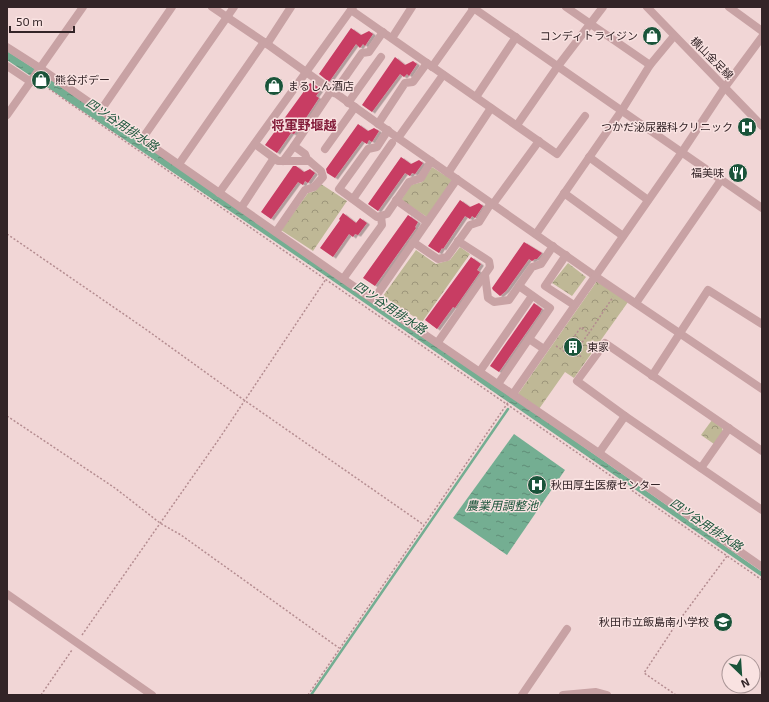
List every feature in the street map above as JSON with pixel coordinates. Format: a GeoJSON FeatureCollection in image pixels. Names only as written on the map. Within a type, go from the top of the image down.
{"type":"FeatureCollection","features":[{"type":"Feature","properties":{"kind":"street"},"geometry":{"type":"LineString","coordinates":[[7,116],[82,7]]}},
{"type":"Feature","properties":{"kind":"street"},"geometry":{"type":"LineString","coordinates":[[100,110],[172,7]]}},
{"type":"Feature","properties":{"kind":"street"},"geometry":{"type":"LineString","coordinates":[[212,7],[266,43],[388,130],[395,140],[431,161],[595,276],[762,389]]}},
{"type":"Feature","properties":{"kind":"street"},"geometry":{"type":"LineString","coordinates":[[142,139],[234,7]]}},
{"type":"Feature","properties":{"kind":"street"},"geometry":{"type":"LineString","coordinates":[[179,164],[291,7]]}},
{"type":"Feature","properties":{"kind":"street"},"geometry":{"type":"LineString","coordinates":[[392,38],[412,7]]}},
{"type":"Feature","properties":{"kind":"street"},"geometry":{"type":"LineString","coordinates":[[378,124],[405,84],[413,82],[430,65],[473,7],[762,208]]}},
{"type":"Feature","properties":{"kind":"street"},"geometry":{"type":"LineString","coordinates":[[566,7],[650,65]]}},
{"type":"Feature","properties":{"kind":"street"},"geometry":{"type":"LineString","coordinates":[[517,126],[558,66],[591,25],[603,7]]}},
{"type":"Feature","properties":{"kind":"street","name":"横山金足線"},"geometry":{"type":"LineString","coordinates":[[647,7],[762,126]]}},
{"type":"Feature","properties":{"kind":"street"},"geometry":{"type":"LineString","coordinates":[[729,7],[762,30]]}},
{"type":"Feature","properties":{"kind":"street"},"geometry":{"type":"LineString","coordinates":[[219,193],[352,8],[443,75],[557,154],[585,116]]}},
{"type":"Feature","properties":{"kind":"street"},"geometry":{"type":"LineString","coordinates":[[241,208],[279,159],[294,146],[362,53],[369,52],[383,32]]}},
{"type":"Feature","properties":{"kind":"street"},"geometry":{"type":"LineString","coordinates":[[536,234],[622,110],[650,65],[674,36]]}},
{"type":"Feature","properties":{"kind":"street"},"geometry":{"type":"LineString","coordinates":[[476,97],[516,37]]}},
{"type":"Feature","properties":{"kind":"street"},"geometry":{"type":"LineString","coordinates":[[512,394],[682,152],[725,87],[762,37]]}},
{"type":"Feature","properties":{"kind":"street"},"geometry":{"type":"LineString","coordinates":[[7,47],[179,164],[343,279],[438,342],[599,453],[762,568]]}},
{"type":"Feature","properties":{"kind":"street"},"geometry":{"type":"LineString","coordinates":[[325,149],[381,57]]}},
{"type":"Feature","properties":{"kind":"street"},"geometry":{"type":"LineString","coordinates":[[7,66],[32,80]]}},
{"type":"Feature","properties":{"kind":"street"},"geometry":{"type":"LineString","coordinates":[[353,199],[443,75]]}},
{"type":"Feature","properties":{"kind":"street"},"geometry":{"type":"LineString","coordinates":[[448,173],[491,108]]}},
{"type":"Feature","properties":{"kind":"street"},"geometry":{"type":"LineString","coordinates":[[388,130],[376,147],[368,149],[339,188],[377,217],[387,214],[409,182],[421,178],[431,161]]}},
{"type":"Feature","properties":{"kind":"street"},"geometry":{"type":"LineString","coordinates":[[413,242],[438,259],[447,257],[470,225],[479,222],[539,141]]}},
{"type":"Feature","properties":{"kind":"street"},"geometry":{"type":"LineString","coordinates":[[255,144],[279,159],[309,161]]}},
{"type":"Feature","properties":{"kind":"street"},"geometry":{"type":"LineString","coordinates":[[276,232],[305,190],[314,186],[322,177],[321,171],[307,159],[305,154],[294,146]]}},
{"type":"Feature","properties":{"kind":"street"},"geometry":{"type":"LineString","coordinates":[[589,157],[648,200]]}},
{"type":"Feature","properties":{"kind":"street"},"geometry":{"type":"LineString","coordinates":[[374,299],[457,179]]}},
{"type":"Feature","properties":{"kind":"street"},"geometry":{"type":"LineString","coordinates":[[636,303],[721,180]]}},
{"type":"Feature","properties":{"kind":"street"},"geometry":{"type":"LineString","coordinates":[[564,193],[623,236]]}},
{"type":"Feature","properties":{"kind":"street"},"geometry":{"type":"LineString","coordinates":[[396,200],[427,222]]}},
{"type":"Feature","properties":{"kind":"street"},"geometry":{"type":"LineString","coordinates":[[343,279],[382,225],[381,216]]}},
{"type":"Feature","properties":{"kind":"street"},"geometry":{"type":"LineString","coordinates":[[438,342],[490,267],[489,261],[458,241]]}},
{"type":"Feature","properties":{"kind":"street"},"geometry":{"type":"LineString","coordinates":[[485,275],[488,298],[494,302],[509,300],[532,267],[541,264],[553,246]]}},
{"type":"Feature","properties":{"kind":"street"},"geometry":{"type":"LineString","coordinates":[[566,255],[545,286],[574,305]]}},
{"type":"Feature","properties":{"kind":"street"},"geometry":{"type":"LineString","coordinates":[[498,384],[550,308],[519,286]]}},
{"type":"Feature","properties":{"kind":"street"},"geometry":{"type":"LineString","coordinates":[[652,376],[681,334],[708,290],[762,324]]}},
{"type":"Feature","properties":{"kind":"street"},"geometry":{"type":"LineString","coordinates":[[480,371],[532,296]]}},
{"type":"Feature","properties":{"kind":"street"},"geometry":{"type":"LineString","coordinates":[[529,339],[544,349]]}},
{"type":"Feature","properties":{"kind":"street"},"geometry":{"type":"LineString","coordinates":[[762,451],[605,343],[577,381],[625,416],[762,510]]}},
{"type":"Feature","properties":{"kind":"street"},"geometry":{"type":"LineString","coordinates":[[599,453],[625,416]]}},
{"type":"Feature","properties":{"kind":"street"},"geometry":{"type":"LineString","coordinates":[[701,468],[729,428]]}},
{"type":"Feature","properties":{"kind":"street"},"geometry":{"type":"LineString","coordinates":[[7,594],[152,695]]}},
{"type":"Feature","properties":{"kind":"street"},"geometry":{"type":"LineString","coordinates":[[522,695],[567,629]]}},
{"type":"Feature","properties":{"kind":"street"},"geometry":{"type":"LineString","coordinates":[[563,695],[596,692],[607,695]]}},
{"type":"Feature","properties":{"kind":"path"},"geometry":{"type":"LineString","coordinates":[[32,80],[326,279],[762,580]]}},
{"type":"Feature","properties":{"kind":"path"},"geometry":{"type":"LineString","coordinates":[[7,234],[144,328],[244,400],[424,525]]}},
{"type":"Feature","properties":{"kind":"path"},"geometry":{"type":"LineString","coordinates":[[41,695],[326,279]]}},
{"type":"Feature","properties":{"kind":"path"},"geometry":{"type":"LineString","coordinates":[[590,363],[574,352],[616,294]]}},
{"type":"Feature","properties":{"kind":"path"},"geometry":{"type":"LineString","coordinates":[[564,351],[581,327],[589,333]]}},
{"type":"Feature","properties":{"kind":"path"},"geometry":{"type":"LineString","coordinates":[[308,695],[508,404]]}},
{"type":"Feature","properties":{"kind":"path"},"geometry":{"type":"LineString","coordinates":[[7,416],[115,488],[160,523],[181,535],[340,648]]}},
{"type":"Feature","properties":{"kind":"path"},"geometry":{"type":"LineString","coordinates":[[676,695],[644,673],[675,626],[727,556]]}},
{"type":"Feature","properties":{"kind":"green space"},"geometry":{"type":"Polygon","coordinates":[[[432,167],[452,180],[427,217],[401,200],[411,185],[422,182],[432,167]]]}},
{"type":"Feature","properties":{"kind":"green space"},"geometry":{"type":"Polygon","coordinates":[[[321,184],[347,201],[313,251],[281,230],[308,193],[315,191],[321,184]]]}},
{"type":"Feature","properties":{"kind":"green space"},"geometry":{"type":"Polygon","coordinates":[[[460,247],[470,254],[422,322],[383,296],[416,250],[436,264],[450,260],[460,247]]]}},
{"type":"Feature","properties":{"kind":"green space"},"geometry":{"type":"Polygon","coordinates":[[[568,263],[586,277],[572,296],[552,283],[568,263]]]}},
{"type":"Feature","properties":{"kind":"green space"},"geometry":{"type":"Polygon","coordinates":[[[597,281],[628,302],[574,378],[565,372],[539,409],[518,394],[597,281]]]}},
{"type":"Feature","properties":{"kind":"green space"},"geometry":{"type":"Polygon","coordinates":[[[712,420],[722,428],[723,432],[714,444],[701,435],[712,420]]]}},
{"type":"Feature","properties":{"kind":"water","name":"四ツ谷用排水路"},"geometry":{"type":"Polygon","coordinates":[[[7,51],[514,398],[762,572],[762,577],[314,268],[7,60],[7,51]]]}},
{"type":"Feature","properties":{"kind":"water","name":"農業用調整池"},"geometry":{"type":"Polygon","coordinates":[[[514,434],[565,470],[507,555],[453,518],[514,434]]]}},
{"type":"Feature","properties":{"kind":"building"},"geometry":{"type":"Polygon","coordinates":[[[351,28],[361,35],[369,31],[373,34],[365,46],[363,44],[360,48],[356,44],[329,82],[319,74],[351,28]]]}},
{"type":"Feature","properties":{"kind":"building"},"geometry":{"type":"Polygon","coordinates":[[[395,57],[405,65],[413,61],[417,64],[409,76],[407,74],[404,77],[400,74],[372,112],[362,105],[395,57]]]}},
{"type":"Feature","properties":{"kind":"building"},"geometry":{"type":"Polygon","coordinates":[[[310,83],[321,89],[316,96],[319,98],[304,121],[294,134],[291,133],[277,153],[265,145],[310,83]]]}},
{"type":"Feature","properties":{"kind":"building"},"geometry":{"type":"Polygon","coordinates":[[[358,124],[368,131],[374,128],[379,131],[372,142],[369,140],[367,144],[362,141],[335,178],[327,173],[326,169],[358,124]]]}},
{"type":"Feature","properties":{"kind":"building"},"geometry":{"type":"Polygon","coordinates":[[[401,157],[411,164],[419,160],[423,163],[415,174],[412,173],[410,176],[405,173],[378,211],[368,204],[401,157]]]}},
{"type":"Feature","properties":{"kind":"building"},"geometry":{"type":"Polygon","coordinates":[[[293,166],[296,166],[304,172],[310,169],[315,173],[308,183],[305,181],[303,185],[298,182],[271,219],[261,212],[293,166]]]}},
{"type":"Feature","properties":{"kind":"building"},"geometry":{"type":"Polygon","coordinates":[[[460,200],[470,207],[479,203],[483,206],[475,218],[472,216],[470,219],[465,216],[439,253],[428,246],[460,200]]]}},
{"type":"Feature","properties":{"kind":"building"},"geometry":{"type":"Polygon","coordinates":[[[343,213],[356,223],[360,218],[367,223],[358,235],[355,234],[353,237],[349,234],[333,257],[320,248],[340,220],[339,219],[343,213]]]}},
{"type":"Feature","properties":{"kind":"building"},"geometry":{"type":"Polygon","coordinates":[[[408,215],[418,222],[415,227],[416,228],[375,286],[363,278],[408,215]]]}},
{"type":"Feature","properties":{"kind":"building"},"geometry":{"type":"Polygon","coordinates":[[[524,242],[542,253],[537,259],[532,261],[529,259],[506,291],[500,296],[492,288],[524,242]]]}},
{"type":"Feature","properties":{"kind":"building"},"geometry":{"type":"Polygon","coordinates":[[[471,257],[481,264],[477,270],[480,272],[455,308],[453,307],[437,329],[425,320],[471,257]]]}},
{"type":"Feature","properties":{"kind":"building"},"geometry":{"type":"Polygon","coordinates":[[[534,303],[542,309],[540,313],[499,372],[490,366],[534,303]]]}},
{"type":"Feature","properties":{"kind":"waterway"},"geometry":{"type":"LineString","coordinates":[[311,695],[508,409]]}},
{"type":"Feature","properties":{"kind":"place","name":"コンディトライジン"},"geometry":{"type":"Point","coordinates":[652,36]}},
{"type":"Feature","properties":{"kind":"place","name":"熊谷ボデー"},"geometry":{"type":"Point","coordinates":[41,80]}},
{"type":"Feature","properties":{"kind":"place","name":"まるしん酒店"},"geometry":{"type":"Point","coordinates":[274,86]}},
{"type":"Feature","properties":{"kind":"place","name":"つかだ泌尿器科クリニック"},"geometry":{"type":"Point","coordinates":[747,127]}},
{"type":"Feature","properties":{"kind":"place","name":"福美味"},"geometry":{"type":"Point","coordinates":[738,173]}},
{"type":"Feature","properties":{"kind":"place","name":"東家"},"geometry":{"type":"Point","coordinates":[573,347]}},
{"type":"Feature","properties":{"kind":"place","name":"秋田厚生医療センター"},"geometry":{"type":"Point","coordinates":[537,485]}},
{"type":"Feature","properties":{"kind":"place","name":"秋田市立飯島南小学校"},"geometry":{"type":"Point","coordinates":[723,622]}},
{"type":"Feature","properties":{"kind":"district","name":"将軍野堰越"},"geometry":{"type":"Point","coordinates":[304,125]}}]}
